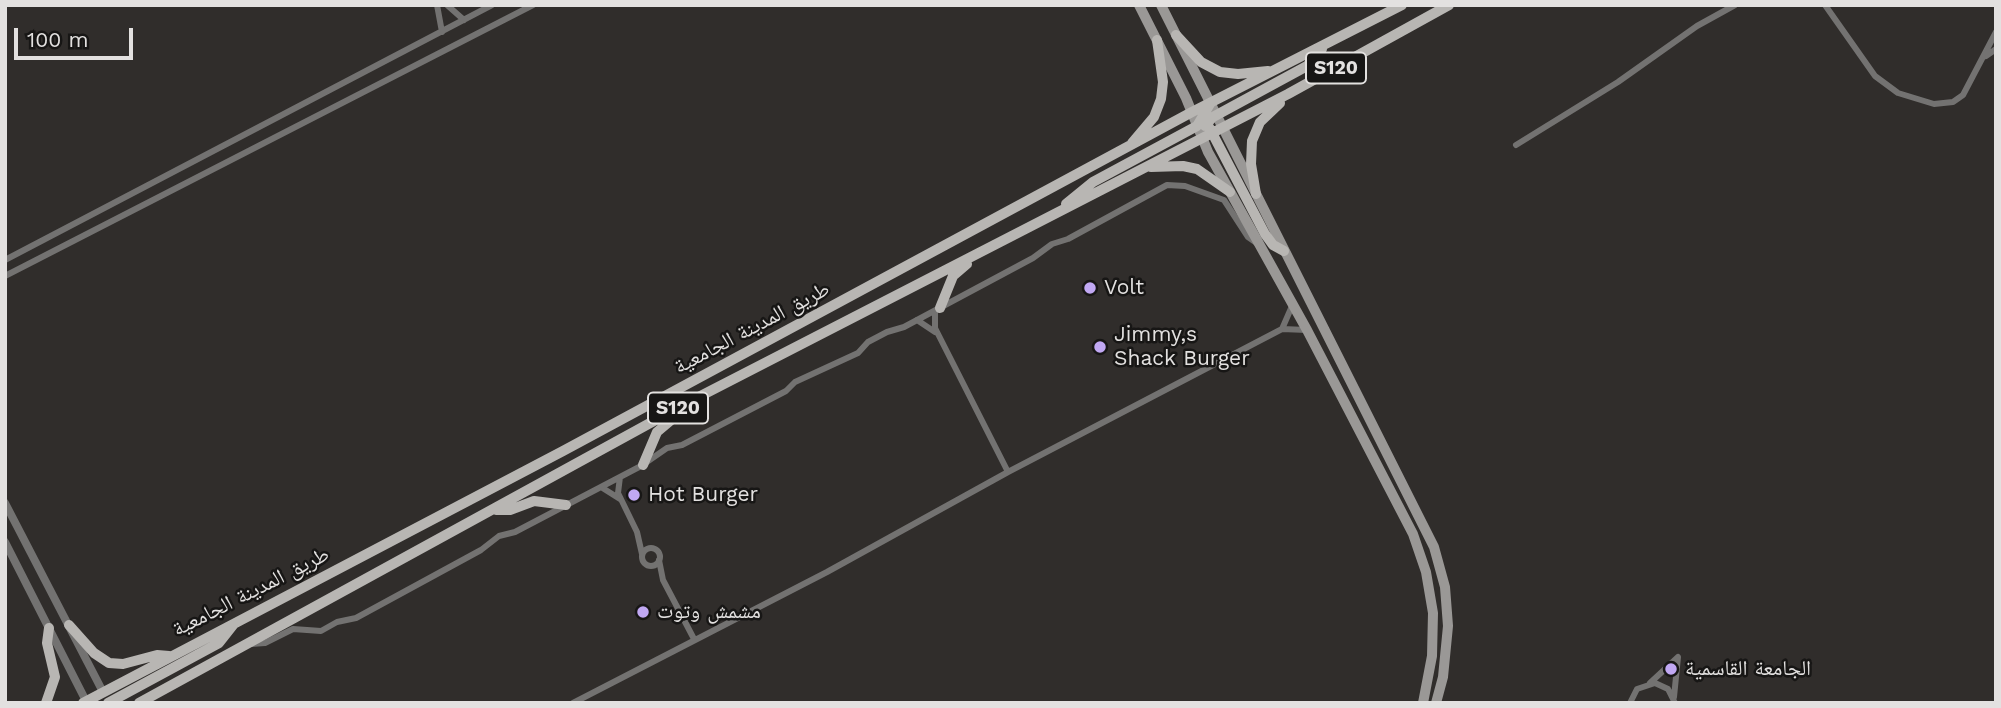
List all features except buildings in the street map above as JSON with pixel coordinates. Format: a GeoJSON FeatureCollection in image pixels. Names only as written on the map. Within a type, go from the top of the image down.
{"type":"FeatureCollection","features":[{"type":"Feature","properties":{"kind":"main road"},"geometry":{"type":"LineString","coordinates":[[1139,5],[1192,112],[1256,194],[1434,547],[1445,587],[1448,626],[1443,677],[1436,703]]}},
{"type":"Feature","properties":{"kind":"main road"},"geometry":{"type":"LineString","coordinates":[[1161,5],[1216,116]]}},
{"type":"Feature","properties":{"kind":"main road","name":"طريق المدينة الجامعية"},"geometry":{"type":"LineString","coordinates":[[85,702],[106,701],[169,656],[234,624],[1192,112],[1402,5]]}},
{"type":"Feature","properties":{"kind":"main road","name":"طريق المدينة الجامعية"},"geometry":{"type":"LineString","coordinates":[[139,703],[684,405],[1148,167],[1207,128],[1288,94],[1449,5]]}},
{"type":"Feature","properties":{"kind":"main road"},"geometry":{"type":"LineString","coordinates":[[1176,35],[1201,62],[1220,72],[1238,74],[1274,70]]}},
{"type":"Feature","properties":{"kind":"main road"},"geometry":{"type":"LineString","coordinates":[[1128,147],[1154,117],[1161,99],[1163,82],[1157,40]]}},
{"type":"Feature","properties":{"kind":"main road"},"geometry":{"type":"LineString","coordinates":[[1061,210],[1085,187],[1207,128],[1216,116],[1300,70],[1314,59],[1324,46]]}},
{"type":"Feature","properties":{"kind":"main road"},"geometry":{"type":"LineString","coordinates":[[1256,194],[1251,155],[1254,134],[1265,117],[1288,94]]}},
{"type":"Feature","properties":{"kind":"main road"},"geometry":{"type":"LineString","coordinates":[[1210,104],[1207,128],[1230,192],[1307,330],[1420,552],[1430,592],[1433,633],[1429,676],[1423,703]]}},
{"type":"Feature","properties":{"kind":"main road"},"geometry":{"type":"LineString","coordinates":[[1207,128],[1265,234],[1273,245],[1284,251]]}},
{"type":"Feature","properties":{"kind":"main road"},"geometry":{"type":"LineString","coordinates":[[1148,167],[1182,166],[1197,169],[1230,192]]}},
{"type":"Feature","properties":{"kind":"main road"},"geometry":{"type":"LineString","coordinates":[[938,309],[953,276],[977,253]]}},
{"type":"Feature","properties":{"kind":"main road"},"geometry":{"type":"LineString","coordinates":[[643,465],[657,432],[684,405]]}},
{"type":"Feature","properties":{"kind":"main road"},"geometry":{"type":"LineString","coordinates":[[494,510],[510,510],[534,501],[566,505]]}},
{"type":"Feature","properties":{"kind":"main road"},"geometry":{"type":"LineString","coordinates":[[106,701],[219,643],[234,624]]}},
{"type":"Feature","properties":{"kind":"main road"},"geometry":{"type":"LineString","coordinates":[[69,625],[94,653],[109,663],[123,664],[157,655],[169,656]]}},
{"type":"Feature","properties":{"kind":"main road"},"geometry":{"type":"LineString","coordinates":[[46,703],[55,677],[47,643],[49,628]]}},
{"type":"Feature","properties":{"kind":"main road"},"geometry":{"type":"LineString","coordinates":[[154,703],[162,692]]}},
{"type":"Feature","properties":{"kind":"street"},"geometry":{"type":"LineString","coordinates":[[437,5],[442,32]]}},
{"type":"Feature","properties":{"kind":"street"},"geometry":{"type":"LineString","coordinates":[[447,5],[464,20]]}},
{"type":"Feature","properties":{"kind":"street"},"geometry":{"type":"LineString","coordinates":[[5,260],[492,5]]}},
{"type":"Feature","properties":{"kind":"street"},"geometry":{"type":"LineString","coordinates":[[5,276],[533,5]]}},
{"type":"Feature","properties":{"kind":"street"},"geometry":{"type":"LineString","coordinates":[[1516,145],[1618,82],[1697,26],[1735,5]]}},
{"type":"Feature","properties":{"kind":"street"},"geometry":{"type":"LineString","coordinates":[[1825,5],[1869,70],[1890,88],[1910,98],[1934,104],[1952,102],[1967,90],[1996,32]]}},
{"type":"Feature","properties":{"kind":"street"},"geometry":{"type":"LineString","coordinates":[[1984,58],[1996,49]]}},
{"type":"Feature","properties":{"kind":"street"},"geometry":{"type":"LineString","coordinates":[[249,643],[261,644],[293,629],[321,631],[337,622],[356,618],[481,550],[499,536],[514,532],[643,465],[667,448],[685,444],[786,391],[805,377],[858,353],[868,342],[938,309],[1032,258],[1055,242],[1068,239],[1172,184],[1224,200],[1248,237],[1258,244]]}},
{"type":"Feature","properties":{"kind":"street"},"geometry":{"type":"LineString","coordinates":[[1282,329],[1293,305]]}},
{"type":"Feature","properties":{"kind":"street"},"geometry":{"type":"LineString","coordinates":[[938,309],[933,321],[937,333],[1008,472]]}},
{"type":"Feature","properties":{"kind":"street"},"geometry":{"type":"LineString","coordinates":[[917,320],[937,333]]}},
{"type":"Feature","properties":{"kind":"street"},"geometry":{"type":"LineString","coordinates":[[573,703],[827,572],[1008,472],[1282,329],[1307,330]]}},
{"type":"Feature","properties":{"kind":"street"},"geometry":{"type":"LineString","coordinates":[[620,477],[618,489],[621,500],[637,531],[651,548],[659,553],[663,580],[694,639]]}},
{"type":"Feature","properties":{"kind":"street"},"geometry":{"type":"LineString","coordinates":[[601,487],[621,500]]}},
{"type":"Feature","properties":{"kind":"street"},"geometry":{"type":"LineString","coordinates":[[5,503],[106,701]]}},
{"type":"Feature","properties":{"kind":"street"},"geometry":{"type":"LineString","coordinates":[[637,531],[643,561],[663,580]]}},
{"type":"Feature","properties":{"kind":"street"},"geometry":{"type":"LineString","coordinates":[[5,542],[85,702]]}},
{"type":"Feature","properties":{"kind":"street"},"geometry":{"type":"LineString","coordinates":[[642,554],[651,548]]}},
{"type":"Feature","properties":{"kind":"street"},"geometry":{"type":"LineString","coordinates":[[648,565],[659,560]]}},
{"type":"Feature","properties":{"kind":"street"},"geometry":{"type":"LineString","coordinates":[[1630,703],[1637,689],[1665,672],[1675,658],[1678,658],[1675,701]]}},
{"type":"Feature","properties":{"kind":"street"},"geometry":{"type":"LineString","coordinates":[[1650,682],[1664,686],[1675,701]]}},
{"type":"Feature","properties":{"kind":"place","name":"Volt"},"geometry":{"type":"Point","coordinates":[1090,288]}},
{"type":"Feature","properties":{"kind":"place","name":"Jimmy,s Shack Burger"},"geometry":{"type":"Point","coordinates":[1100,347]}},
{"type":"Feature","properties":{"kind":"place","name":"Hot Burger"},"geometry":{"type":"Point","coordinates":[634,495]}},
{"type":"Feature","properties":{"kind":"place","name":"مشمش وتوت"},"geometry":{"type":"Point","coordinates":[643,612]}},
{"type":"Feature","properties":{"kind":"place","name":"الجامعة القاسمية"},"geometry":{"type":"Point","coordinates":[1671,669]}}]}
